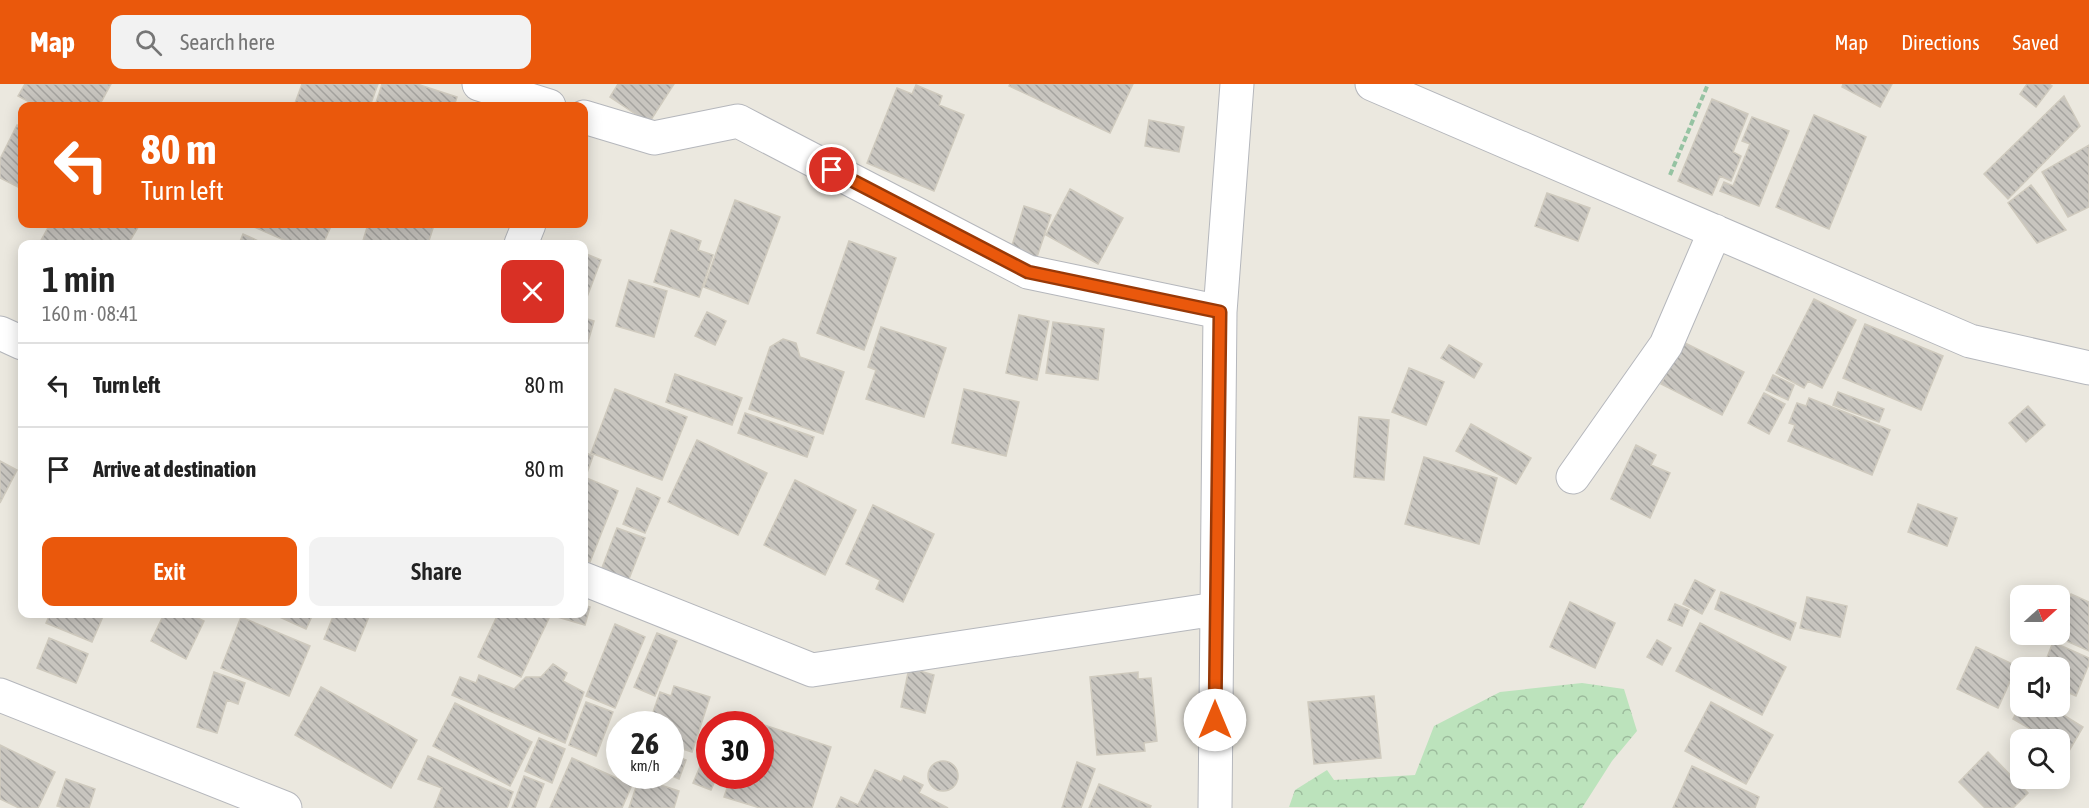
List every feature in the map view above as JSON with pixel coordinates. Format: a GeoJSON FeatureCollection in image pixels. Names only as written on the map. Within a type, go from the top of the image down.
{"type":"FeatureCollection","features":[{"type":"Feature","properties":{"kind":"street"},"geometry":{"type":"LineString","coordinates":[[479,84],[536,102]]}},
{"type":"Feature","properties":{"kind":"street"},"geometry":{"type":"LineString","coordinates":[[1215,808],[1220,312],[1237,84]]}},
{"type":"Feature","properties":{"kind":"street"},"geometry":{"type":"LineString","coordinates":[[1372,84],[1970,341],[2089,368]]}},
{"type":"Feature","properties":{"kind":"street"},"geometry":{"type":"LineString","coordinates":[[588,118],[654,138],[738,121],[1028,272],[1220,312]]}},
{"type":"Feature","properties":{"kind":"street"},"geometry":{"type":"LineString","coordinates":[[1573,477],[1666,345],[1715,231]]}},
{"type":"Feature","properties":{"kind":"street"},"geometry":{"type":"LineString","coordinates":[[0,333],[18,341]]}},
{"type":"Feature","properties":{"kind":"street"},"geometry":{"type":"LineString","coordinates":[[588,581],[812,670],[1216,609]]}},
{"type":"Feature","properties":{"kind":"street"},"geometry":{"type":"LineString","coordinates":[[0,695],[266,804]]}},
{"type":"Feature","properties":{"kind":"path"},"geometry":{"type":"LineString","coordinates":[[1657,206],[1708,84]]}},
{"type":"Feature","properties":{"kind":"green space"},"geometry":{"type":"Polygon","coordinates":[[[1582,683],[1624,689],[1637,731],[1612,761],[1582,808],[1289,807],[1295,790],[1327,770],[1334,780],[1415,775],[1434,726],[1500,692],[1582,683]]]}},
{"type":"Feature","properties":{"kind":"building"},"geometry":{"type":"Polygon","coordinates":[[[25,84],[111,84],[101,102],[29,102],[18,96],[25,84]]]}},
{"type":"Feature","properties":{"kind":"building"},"geometry":{"type":"Polygon","coordinates":[[[302,84],[378,84],[371,102],[295,102],[302,84]]]}},
{"type":"Feature","properties":{"kind":"building"},"geometry":{"type":"Polygon","coordinates":[[[382,84],[417,84],[457,97],[455,102],[376,102],[382,84]]]}},
{"type":"Feature","properties":{"kind":"building"},"geometry":{"type":"Polygon","coordinates":[[[618,84],[674,84],[649,123],[610,97],[618,84]]]}},
{"type":"Feature","properties":{"kind":"building"},"geometry":{"type":"Polygon","coordinates":[[[1010,84],[1133,84],[1110,133],[1009,86],[1010,84]]]}},
{"type":"Feature","properties":{"kind":"building"},"geometry":{"type":"Polygon","coordinates":[[[1843,84],[1892,84],[1880,107],[1842,87],[1843,84]]]}},
{"type":"Feature","properties":{"kind":"building"},"geometry":{"type":"Polygon","coordinates":[[[2027,84],[2052,86],[2036,107],[2020,94],[2027,84]]]}},
{"type":"Feature","properties":{"kind":"building"},"geometry":{"type":"Polygon","coordinates":[[[916,85],[942,96],[939,105],[964,115],[934,191],[867,163],[897,88],[912,94],[916,85]]]}},
{"type":"Feature","properties":{"kind":"building"},"geometry":{"type":"Polygon","coordinates":[[[2064,96],[2080,126],[2008,199],[1984,174],[2064,96]]]}},
{"type":"Feature","properties":{"kind":"building"},"geometry":{"type":"Polygon","coordinates":[[[1712,99],[1748,114],[1733,152],[1741,156],[1731,181],[1720,176],[1712,195],[1678,181],[1712,99]]]}},
{"type":"Feature","properties":{"kind":"building"},"geometry":{"type":"Polygon","coordinates":[[[1814,115],[1866,137],[1829,229],[1776,207],[1814,115]]]}},
{"type":"Feature","properties":{"kind":"building"},"geometry":{"type":"Polygon","coordinates":[[[1752,117],[1789,131],[1759,206],[1720,191],[1724,182],[1733,186],[1750,144],[1742,141],[1752,117]]]}},
{"type":"Feature","properties":{"kind":"building"},"geometry":{"type":"Polygon","coordinates":[[[1149,120],[1184,127],[1179,152],[1145,146],[1149,120]]]}},
{"type":"Feature","properties":{"kind":"building"},"geometry":{"type":"Polygon","coordinates":[[[17,125],[18,187],[0,178],[0,159],[17,125]]]}},
{"type":"Feature","properties":{"kind":"building"},"geometry":{"type":"Polygon","coordinates":[[[2089,145],[2089,207],[2068,217],[2042,172],[2089,145]]]}},
{"type":"Feature","properties":{"kind":"building"},"geometry":{"type":"Polygon","coordinates":[[[2031,185],[2066,230],[2037,243],[2008,203],[2031,185]]]}},
{"type":"Feature","properties":{"kind":"building"},"geometry":{"type":"Polygon","coordinates":[[[1070,189],[1123,218],[1098,264],[1046,235],[1070,189]]]}},
{"type":"Feature","properties":{"kind":"building"},"geometry":{"type":"Polygon","coordinates":[[[1547,193],[1590,208],[1578,241],[1535,226],[1547,193]]]}},
{"type":"Feature","properties":{"kind":"building"},"geometry":{"type":"Polygon","coordinates":[[[735,200],[780,217],[748,304],[704,287],[735,200]]]}},
{"type":"Feature","properties":{"kind":"building"},"geometry":{"type":"Polygon","coordinates":[[[1024,206],[1051,215],[1036,260],[1010,252],[1024,206]]]}},
{"type":"Feature","properties":{"kind":"building"},"geometry":{"type":"Polygon","coordinates":[[[48,228],[138,228],[130,240],[41,240],[48,228]]]}},
{"type":"Feature","properties":{"kind":"building"},"geometry":{"type":"Polygon","coordinates":[[[256,228],[330,228],[325,240],[284,240],[256,228]]]}},
{"type":"Feature","properties":{"kind":"building"},"geometry":{"type":"Polygon","coordinates":[[[367,228],[433,228],[429,240],[363,240],[367,228]]]}},
{"type":"Feature","properties":{"kind":"building"},"geometry":{"type":"Polygon","coordinates":[[[671,230],[701,241],[698,250],[713,255],[699,297],[654,282],[671,230]]]}},
{"type":"Feature","properties":{"kind":"building"},"geometry":{"type":"Polygon","coordinates":[[[243,234],[256,240],[241,240],[243,234]]]}},
{"type":"Feature","properties":{"kind":"building"},"geometry":{"type":"Polygon","coordinates":[[[849,241],[896,258],[864,350],[817,333],[849,241]]]}},
{"type":"Feature","properties":{"kind":"building"},"geometry":{"type":"Polygon","coordinates":[[[588,255],[601,260],[588,294],[588,255]]]}},
{"type":"Feature","properties":{"kind":"building"},"geometry":{"type":"Polygon","coordinates":[[[629,280],[667,291],[654,337],[616,326],[629,280]]]}},
{"type":"Feature","properties":{"kind":"building"},"geometry":{"type":"Polygon","coordinates":[[[1814,299],[1856,320],[1822,388],[1808,381],[1804,388],[1776,373],[1814,299]]]}},
{"type":"Feature","properties":{"kind":"building"},"geometry":{"type":"Polygon","coordinates":[[[707,312],[726,321],[715,345],[695,336],[707,312]]]}},
{"type":"Feature","properties":{"kind":"building"},"geometry":{"type":"Polygon","coordinates":[[[1019,315],[1049,321],[1037,380],[1006,373],[1019,315]]]}},
{"type":"Feature","properties":{"kind":"building"},"geometry":{"type":"Polygon","coordinates":[[[588,319],[594,321],[588,342],[588,319]]]}},
{"type":"Feature","properties":{"kind":"building"},"geometry":{"type":"Polygon","coordinates":[[[1053,322],[1104,329],[1098,380],[1046,373],[1053,322]]]}},
{"type":"Feature","properties":{"kind":"building"},"geometry":{"type":"Polygon","coordinates":[[[1865,324],[1943,356],[1921,410],[1843,378],[1865,324]]]}},
{"type":"Feature","properties":{"kind":"building"},"geometry":{"type":"Polygon","coordinates":[[[881,327],[946,348],[924,417],[866,399],[876,370],[868,367],[881,327]]]}},
{"type":"Feature","properties":{"kind":"building"},"geometry":{"type":"Polygon","coordinates":[[[783,339],[796,343],[800,357],[844,372],[823,434],[749,409],[770,347],[783,339]]]}},
{"type":"Feature","properties":{"kind":"building"},"geometry":{"type":"Polygon","coordinates":[[[1683,342],[1744,372],[1722,415],[1661,384],[1683,342]]]}},
{"type":"Feature","properties":{"kind":"building"},"geometry":{"type":"Polygon","coordinates":[[[1449,345],[1482,364],[1474,378],[1441,358],[1449,345]]]}},
{"type":"Feature","properties":{"kind":"building"},"geometry":{"type":"Polygon","coordinates":[[[1409,368],[1444,382],[1426,425],[1392,412],[1409,368]]]}},
{"type":"Feature","properties":{"kind":"building"},"geometry":{"type":"Polygon","coordinates":[[[675,374],[742,398],[732,425],[666,402],[675,374]]]}},
{"type":"Feature","properties":{"kind":"building"},"geometry":{"type":"Polygon","coordinates":[[[1773,375],[1794,385],[1788,400],[1766,390],[1773,375]]]}},
{"type":"Feature","properties":{"kind":"building"},"geometry":{"type":"Polygon","coordinates":[[[615,389],[687,417],[662,480],[591,453],[615,389]]]}},
{"type":"Feature","properties":{"kind":"building"},"geometry":{"type":"Polygon","coordinates":[[[964,389],[1019,402],[1006,456],[952,443],[964,389]]]}},
{"type":"Feature","properties":{"kind":"building"},"geometry":{"type":"Polygon","coordinates":[[[1838,392],[1884,409],[1879,422],[1833,405],[1838,392]]]}},
{"type":"Feature","properties":{"kind":"building"},"geometry":{"type":"Polygon","coordinates":[[[1764,393],[1785,404],[1769,434],[1748,423],[1764,393]]]}},
{"type":"Feature","properties":{"kind":"building"},"geometry":{"type":"Polygon","coordinates":[[[1809,398],[1890,430],[1872,475],[1788,441],[1795,425],[1789,423],[1797,403],[1806,406],[1809,398]]]}},
{"type":"Feature","properties":{"kind":"building"},"geometry":{"type":"Polygon","coordinates":[[[2028,406],[2045,425],[2026,442],[2009,423],[2028,406]]]}},
{"type":"Feature","properties":{"kind":"building"},"geometry":{"type":"Polygon","coordinates":[[[745,413],[814,437],[807,457],[738,433],[745,413]]]}},
{"type":"Feature","properties":{"kind":"building"},"geometry":{"type":"Polygon","coordinates":[[[1359,417],[1389,420],[1384,480],[1354,477],[1359,417]]]}},
{"type":"Feature","properties":{"kind":"building"},"geometry":{"type":"Polygon","coordinates":[[[1471,424],[1531,458],[1516,484],[1456,451],[1471,424]]]}},
{"type":"Feature","properties":{"kind":"building"},"geometry":{"type":"Polygon","coordinates":[[[697,440],[767,473],[738,535],[668,502],[697,440]]]}},
{"type":"Feature","properties":{"kind":"building"},"geometry":{"type":"Polygon","coordinates":[[[1636,445],[1656,455],[1651,465],[1670,473],[1650,518],[1611,499],[1636,445]]]}},
{"type":"Feature","properties":{"kind":"building"},"geometry":{"type":"Polygon","coordinates":[[[588,454],[593,456],[588,470],[588,454]]]}},
{"type":"Feature","properties":{"kind":"building"},"geometry":{"type":"Polygon","coordinates":[[[1424,457],[1497,478],[1479,544],[1405,524],[1424,457]]]}},
{"type":"Feature","properties":{"kind":"building"},"geometry":{"type":"Polygon","coordinates":[[[0,461],[17,470],[0,503],[0,461]]]}},
{"type":"Feature","properties":{"kind":"building"},"geometry":{"type":"Polygon","coordinates":[[[588,479],[618,491],[590,562],[588,561],[588,479]]]}},
{"type":"Feature","properties":{"kind":"building"},"geometry":{"type":"Polygon","coordinates":[[[795,480],[856,510],[825,575],[764,545],[795,480]]]}},
{"type":"Feature","properties":{"kind":"building"},"geometry":{"type":"Polygon","coordinates":[[[637,488],[660,498],[645,533],[623,524],[637,488]]]}},
{"type":"Feature","properties":{"kind":"building"},"geometry":{"type":"Polygon","coordinates":[[[1918,504],[1957,518],[1947,546],[1908,532],[1918,504]]]}},
{"type":"Feature","properties":{"kind":"building"},"geometry":{"type":"Polygon","coordinates":[[[873,505],[934,534],[903,602],[876,589],[880,580],[846,564],[873,505]]]}},
{"type":"Feature","properties":{"kind":"building"},"geometry":{"type":"Polygon","coordinates":[[[617,528],[645,538],[627,584],[600,573],[617,528]]]}},
{"type":"Feature","properties":{"kind":"building"},"geometry":{"type":"Polygon","coordinates":[[[1695,580],[1715,590],[1702,614],[1683,604],[1695,580]]]}},
{"type":"Feature","properties":{"kind":"building"},"geometry":{"type":"Polygon","coordinates":[[[1721,592],[1796,623],[1790,640],[1715,609],[1721,592]]]}},
{"type":"Feature","properties":{"kind":"building"},"geometry":{"type":"Polygon","coordinates":[[[2071,594],[2089,602],[2089,651],[2070,643],[2071,594]]]}},
{"type":"Feature","properties":{"kind":"building"},"geometry":{"type":"Polygon","coordinates":[[[1807,597],[1847,606],[1840,637],[1800,628],[1807,597]]]}},
{"type":"Feature","properties":{"kind":"building"},"geometry":{"type":"Polygon","coordinates":[[[1570,602],[1615,623],[1595,668],[1550,647],[1570,602]]]}},
{"type":"Feature","properties":{"kind":"building"},"geometry":{"type":"Polygon","coordinates":[[[1675,604],[1689,610],[1682,626],[1668,620],[1675,604]]]}},
{"type":"Feature","properties":{"kind":"building"},"geometry":{"type":"Polygon","coordinates":[[[48,618],[102,618],[92,642],[46,623],[48,618]]]}},
{"type":"Feature","properties":{"kind":"building"},"geometry":{"type":"Polygon","coordinates":[[[162,618],[198,618],[204,621],[186,659],[151,641],[162,618]]]}},
{"type":"Feature","properties":{"kind":"building"},"geometry":{"type":"Polygon","coordinates":[[[241,618],[310,646],[289,696],[221,668],[241,618]]]}},
{"type":"Feature","properties":{"kind":"building"},"geometry":{"type":"Polygon","coordinates":[[[282,618],[311,618],[306,629],[282,618]]]}},
{"type":"Feature","properties":{"kind":"building"},"geometry":{"type":"Polygon","coordinates":[[[332,618],[368,618],[355,651],[324,639],[332,618]]]}},
{"type":"Feature","properties":{"kind":"building"},"geometry":{"type":"Polygon","coordinates":[[[496,618],[549,618],[521,677],[478,657],[496,618]]]}},
{"type":"Feature","properties":{"kind":"building"},"geometry":{"type":"Polygon","coordinates":[[[561,618],[587,618],[585,625],[561,618]]]}},
{"type":"Feature","properties":{"kind":"building"},"geometry":{"type":"Polygon","coordinates":[[[1700,623],[1786,667],[1762,715],[1676,671],[1700,623]]]}},
{"type":"Feature","properties":{"kind":"building"},"geometry":{"type":"Polygon","coordinates":[[[615,624],[645,637],[615,708],[586,696],[615,624]]]}},
{"type":"Feature","properties":{"kind":"building"},"geometry":{"type":"Polygon","coordinates":[[[657,633],[677,641],[655,696],[634,687],[657,633]]]}},
{"type":"Feature","properties":{"kind":"building"},"geometry":{"type":"Polygon","coordinates":[[[49,638],[88,654],[76,683],[37,668],[49,638]]]}},
{"type":"Feature","properties":{"kind":"building"},"geometry":{"type":"Polygon","coordinates":[[[1657,640],[1671,648],[1662,665],[1647,657],[1657,640]]]}},
{"type":"Feature","properties":{"kind":"building"},"geometry":{"type":"Polygon","coordinates":[[[2052,645],[2060,645],[2089,658],[2089,664],[2076,696],[2070,693],[2070,657],[2047,657],[2052,645]]]}},
{"type":"Feature","properties":{"kind":"building"},"geometry":{"type":"Polygon","coordinates":[[[1976,647],[2010,663],[2010,681],[1998,708],[1957,689],[1976,647]]]}},
{"type":"Feature","properties":{"kind":"building"},"geometry":{"type":"Polygon","coordinates":[[[553,664],[567,673],[563,681],[584,692],[565,743],[452,695],[460,677],[476,683],[479,675],[514,689],[526,677],[541,677],[553,664]]]}},
{"type":"Feature","properties":{"kind":"building"},"geometry":{"type":"Polygon","coordinates":[[[909,668],[934,675],[925,713],[901,707],[909,668]]]}},
{"type":"Feature","properties":{"kind":"building"},"geometry":{"type":"Polygon","coordinates":[[[214,672],[245,683],[238,704],[227,700],[217,733],[197,727],[214,672]]]}},
{"type":"Feature","properties":{"kind":"building"},"geometry":{"type":"Polygon","coordinates":[[[1138,672],[1138,679],[1151,678],[1157,741],[1144,743],[1145,751],[1097,755],[1090,677],[1138,672]]]}},
{"type":"Feature","properties":{"kind":"building"},"geometry":{"type":"Polygon","coordinates":[[[674,686],[710,697],[705,711],[696,711],[696,740],[692,752],[684,749],[684,711],[653,711],[660,692],[671,696],[674,686]]]}},
{"type":"Feature","properties":{"kind":"building"},"geometry":{"type":"Polygon","coordinates":[[[321,687],[417,740],[391,788],[295,735],[321,687]]]}},
{"type":"Feature","properties":{"kind":"building"},"geometry":{"type":"Polygon","coordinates":[[[1374,696],[1381,758],[1314,764],[1308,702],[1374,696]]]}},
{"type":"Feature","properties":{"kind":"building"},"geometry":{"type":"Polygon","coordinates":[[[586,702],[610,711],[606,711],[606,730],[596,756],[569,745],[586,702]]]}},
{"type":"Feature","properties":{"kind":"building"},"geometry":{"type":"Polygon","coordinates":[[[1711,702],[1773,735],[1746,784],[1685,751],[1711,702]]]}},
{"type":"Feature","properties":{"kind":"building"},"geometry":{"type":"Polygon","coordinates":[[[455,703],[532,742],[510,786],[433,746],[455,703]]]}},
{"type":"Feature","properties":{"kind":"building"},"geometry":{"type":"Polygon","coordinates":[[[2014,717],[2067,717],[2083,727],[2070,749],[2070,729],[2030,729],[2013,719],[2014,717]]]}},
{"type":"Feature","properties":{"kind":"building"},"geometry":{"type":"Polygon","coordinates":[[[774,728],[831,747],[812,808],[760,808],[724,797],[727,789],[774,789],[774,728]]]}},
{"type":"Feature","properties":{"kind":"building"},"geometry":{"type":"Polygon","coordinates":[[[539,738],[565,749],[552,783],[525,771],[539,738]]]}},
{"type":"Feature","properties":{"kind":"building"},"geometry":{"type":"Polygon","coordinates":[[[0,745],[55,772],[38,808],[19,808],[0,799],[0,745]]]}},
{"type":"Feature","properties":{"kind":"building"},"geometry":{"type":"Polygon","coordinates":[[[1988,752],[2010,775],[2010,789],[2024,789],[2028,793],[2013,808],[1985,808],[1959,782],[1988,752]]]}},
{"type":"Feature","properties":{"kind":"building"},"geometry":{"type":"Polygon","coordinates":[[[428,756],[513,792],[507,808],[434,808],[442,788],[418,779],[428,756]]]}},
{"type":"Feature","properties":{"kind":"building"},"geometry":{"type":"Polygon","coordinates":[[[572,758],[606,773],[606,789],[630,789],[622,808],[550,808],[572,758]]]}},
{"type":"Feature","properties":{"kind":"building"},"geometry":{"type":"Polygon","coordinates":[[[943,761],[954,765],[958,776],[954,787],[943,791],[932,787],[928,776],[932,765],[943,761]]]}},
{"type":"Feature","properties":{"kind":"building"},"geometry":{"type":"Polygon","coordinates":[[[1077,762],[1095,769],[1081,808],[1062,808],[1077,762]]]}},
{"type":"Feature","properties":{"kind":"building"},"geometry":{"type":"Polygon","coordinates":[[[1692,766],[1759,797],[1755,808],[1673,808],[1692,766]]]}},
{"type":"Feature","properties":{"kind":"building"},"geometry":{"type":"Polygon","coordinates":[[[875,770],[901,782],[904,776],[923,785],[919,793],[948,808],[836,808],[841,797],[858,805],[875,770]]]}},
{"type":"Feature","properties":{"kind":"building"},"geometry":{"type":"Polygon","coordinates":[[[524,776],[544,784],[535,808],[512,808],[524,776]]]}},
{"type":"Feature","properties":{"kind":"building"},"geometry":{"type":"Polygon","coordinates":[[[66,779],[95,789],[89,808],[57,806],[66,779]]]}},
{"type":"Feature","properties":{"kind":"building"},"geometry":{"type":"Polygon","coordinates":[[[1099,784],[1151,806],[1150,808],[1089,808],[1099,784]]]}},
{"type":"Feature","properties":{"kind":"building"},"geometry":{"type":"Polygon","coordinates":[[[635,789],[679,791],[674,808],[629,808],[635,789]]]}},
{"type":"Feature","properties":{"kind":"route"},"geometry":{"type":"LineString","coordinates":[[832,170],[1028,272],[1220,312],[1215,720]]}}]}
